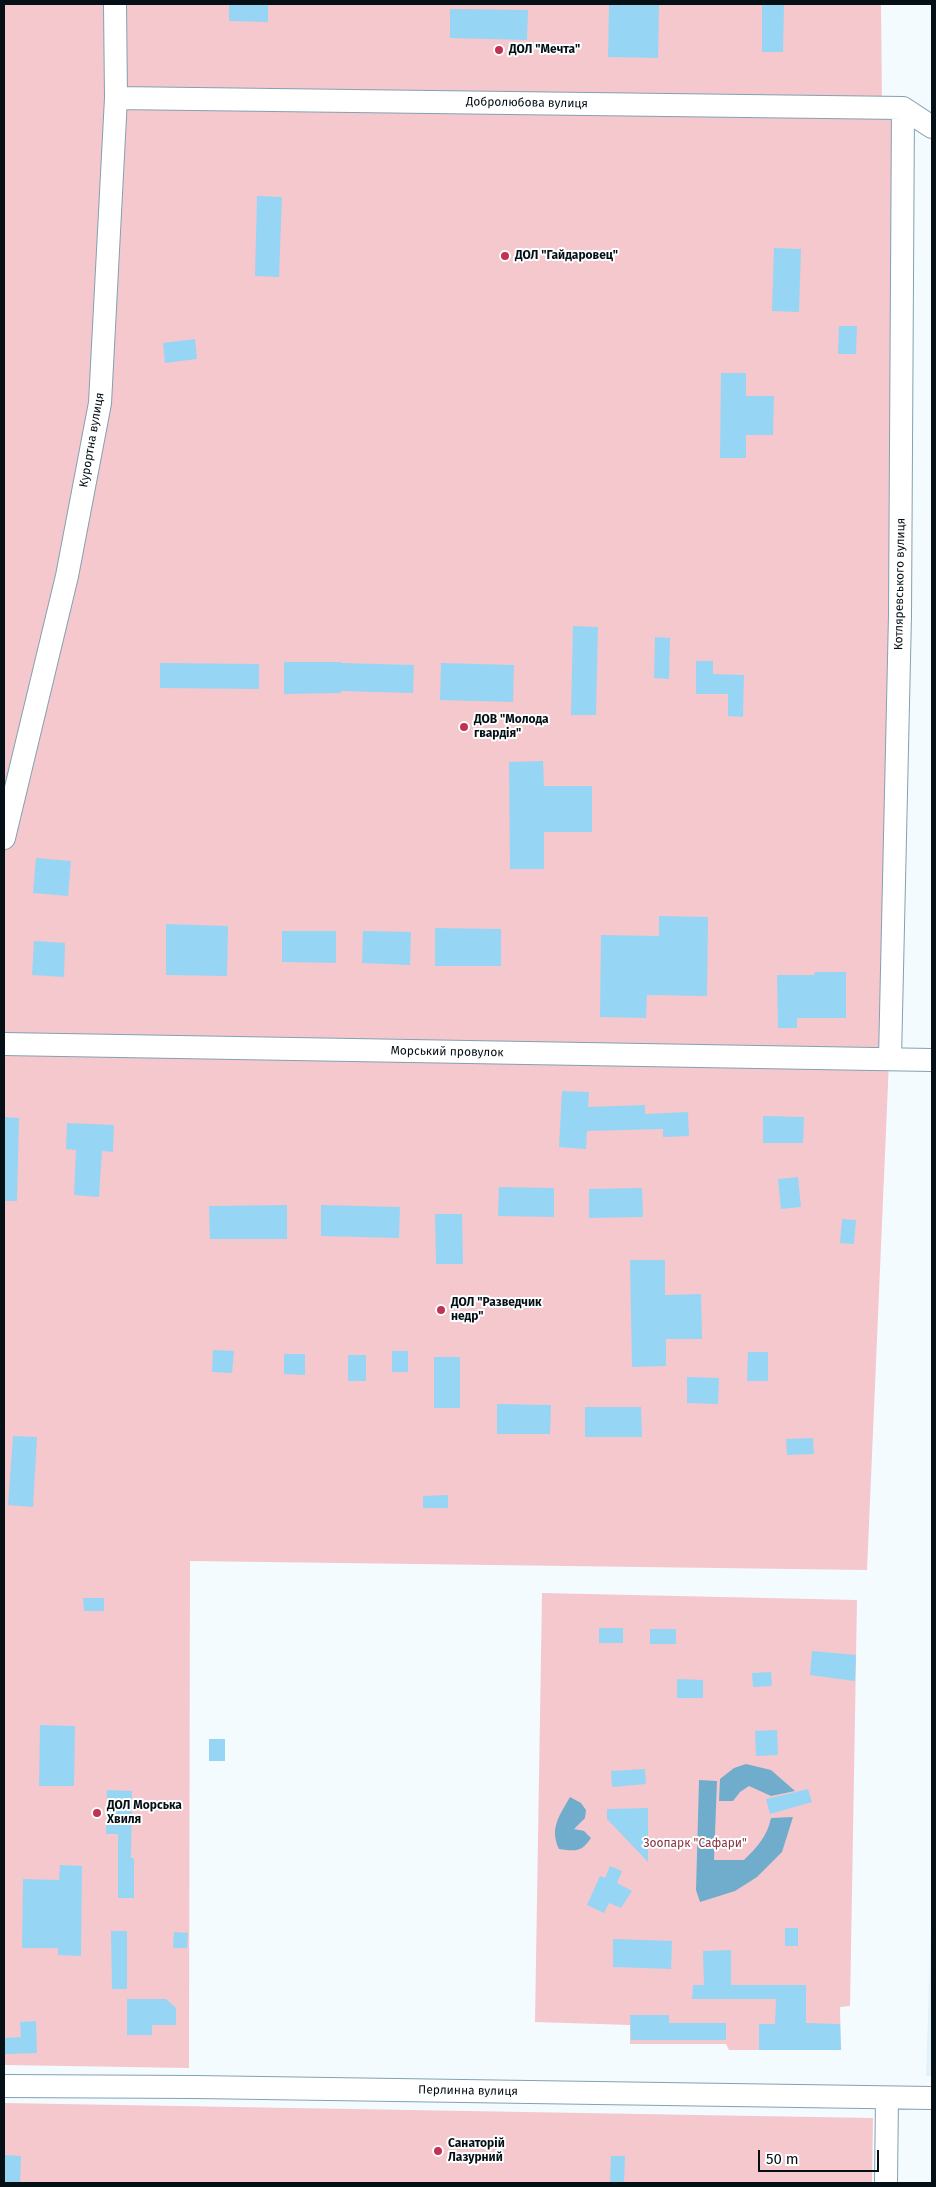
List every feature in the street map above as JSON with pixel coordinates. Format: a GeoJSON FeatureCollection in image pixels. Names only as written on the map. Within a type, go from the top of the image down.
{"type":"FeatureCollection","features":[{"type":"Feature","properties":{"kind":"street","name":"Курортна вулиця"},"geometry":{"type":"LineString","coordinates":[[4,838],[67,576],[100,403],[116,98],[115,4]]}},
{"type":"Feature","properties":{"kind":"street","name":"Добролюбова вулиця"},"geometry":{"type":"LineString","coordinates":[[116,98],[903,108]]}},
{"type":"Feature","properties":{"kind":"street"},"geometry":{"type":"LineString","coordinates":[[903,108],[932,127]]}},
{"type":"Feature","properties":{"kind":"street","name":"Котляревського вулиця"},"geometry":{"type":"LineString","coordinates":[[890,1059],[900,615],[903,108]]}},
{"type":"Feature","properties":{"kind":"street","name":"Морський провулок"},"geometry":{"type":"LineString","coordinates":[[4,1044],[932,1060]]}},
{"type":"Feature","properties":{"kind":"street","name":"Перлинна вулиця"},"geometry":{"type":"LineString","coordinates":[[4,2086],[205,2087],[932,2098]]}},
{"type":"Feature","properties":{"kind":"street"},"geometry":{"type":"LineString","coordinates":[[886,2183],[887,2098]]}},
{"type":"Feature","properties":{"kind":"shaded area"},"geometry":{"type":"Polygon","coordinates":[[[932,1892],[932,2076],[926,2076],[932,1892]]]}},
{"type":"Feature","properties":{"kind":"green space"},"geometry":{"type":"Polygon","coordinates":[[[4,4],[881,4],[882,107],[902,109],[889,1061],[867,1570],[190,1561],[189,2068],[4,2065],[4,4]]]}},
{"type":"Feature","properties":{"kind":"green space","name":"Зоопарк \"Сафари\""},"geometry":{"type":"Polygon","coordinates":[[[542,1593],[857,1600],[850,2006],[840,2007],[841,2050],[729,2050],[726,2044],[630,2044],[630,2025],[535,2022],[542,1593]]]}},
{"type":"Feature","properties":{"kind":"green space","name":"Санаторій Лазурний"},"geometry":{"type":"Polygon","coordinates":[[[4,2103],[873,2118],[872,2183],[4,2183],[4,2103]]]}},
{"type":"Feature","properties":{"kind":"water"},"geometry":{"type":"Polygon","coordinates":[[[746,1764],[771,1770],[795,1791],[771,1796],[749,1786],[740,1792],[733,1801],[719,1801],[720,1779],[734,1768],[746,1764]]]}},
{"type":"Feature","properties":{"kind":"water"},"geometry":{"type":"Polygon","coordinates":[[[699,1780],[717,1781],[714,1860],[744,1860],[764,1836],[771,1818],[793,1817],[782,1852],[757,1877],[735,1891],[700,1902],[696,1890],[699,1780]]]}},
{"type":"Feature","properties":{"kind":"water"},"geometry":{"type":"Polygon","coordinates":[[[570,1797],[581,1803],[586,1810],[585,1818],[574,1829],[584,1831],[591,1838],[581,1849],[577,1850],[559,1849],[555,1835],[559,1816],[570,1797]]]}},
{"type":"Feature","properties":{"kind":"building"},"geometry":{"type":"Polygon","coordinates":[[[229,4],[268,4],[268,22],[229,21],[229,4]]]}},
{"type":"Feature","properties":{"kind":"building"},"geometry":{"type":"Polygon","coordinates":[[[609,4],[659,4],[658,58],[608,57],[609,4]]]}},
{"type":"Feature","properties":{"kind":"building"},"geometry":{"type":"Polygon","coordinates":[[[762,4],[784,4],[783,52],[762,52],[762,4]]]}},
{"type":"Feature","properties":{"kind":"building"},"geometry":{"type":"Polygon","coordinates":[[[450,9],[528,10],[527,40],[450,38],[450,9]]]}},
{"type":"Feature","properties":{"kind":"building"},"geometry":{"type":"Polygon","coordinates":[[[257,196],[282,197],[279,277],[255,276],[257,196]]]}},
{"type":"Feature","properties":{"kind":"building"},"geometry":{"type":"Polygon","coordinates":[[[774,248],[801,249],[799,312],[772,311],[774,248]]]}},
{"type":"Feature","properties":{"kind":"building"},"geometry":{"type":"Polygon","coordinates":[[[839,326],[857,326],[856,354],[838,354],[839,326]]]}},
{"type":"Feature","properties":{"kind":"building"},"geometry":{"type":"Polygon","coordinates":[[[195,339],[197,359],[165,363],[163,343],[195,339]]]}},
{"type":"Feature","properties":{"kind":"building"},"geometry":{"type":"Polygon","coordinates":[[[721,373],[746,373],[746,396],[774,396],[773,435],[746,435],[746,458],[720,458],[721,373]]]}},
{"type":"Feature","properties":{"kind":"building"},"geometry":{"type":"Polygon","coordinates":[[[573,626],[598,627],[596,715],[571,715],[573,626]]]}},
{"type":"Feature","properties":{"kind":"building"},"geometry":{"type":"Polygon","coordinates":[[[655,637],[670,638],[669,679],[654,678],[655,637]]]}},
{"type":"Feature","properties":{"kind":"building"},"geometry":{"type":"Polygon","coordinates":[[[696,661],[713,661],[713,674],[744,675],[743,717],[728,716],[728,694],[696,694],[696,661]]]}},
{"type":"Feature","properties":{"kind":"building"},"geometry":{"type":"Polygon","coordinates":[[[284,662],[414,665],[413,693],[341,691],[341,693],[284,694],[284,662]]]}},
{"type":"Feature","properties":{"kind":"building"},"geometry":{"type":"Polygon","coordinates":[[[160,663],[259,664],[259,689],[160,688],[160,663]]]}},
{"type":"Feature","properties":{"kind":"building"},"geometry":{"type":"Polygon","coordinates":[[[441,663],[514,665],[513,702],[440,700],[441,663]]]}},
{"type":"Feature","properties":{"kind":"building"},"geometry":{"type":"Polygon","coordinates":[[[543,761],[544,786],[592,786],[592,832],[544,832],[544,869],[510,869],[509,762],[543,761]]]}},
{"type":"Feature","properties":{"kind":"building"},"geometry":{"type":"Polygon","coordinates":[[[36,858],[71,861],[68,896],[33,893],[36,858]]]}},
{"type":"Feature","properties":{"kind":"building"},"geometry":{"type":"Polygon","coordinates":[[[659,916],[708,917],[707,996],[647,995],[646,1018],[600,1017],[601,935],[659,936],[659,916]]]}},
{"type":"Feature","properties":{"kind":"building"},"geometry":{"type":"Polygon","coordinates":[[[166,924],[228,926],[227,976],[166,975],[166,924]]]}},
{"type":"Feature","properties":{"kind":"building"},"geometry":{"type":"Polygon","coordinates":[[[435,928],[501,929],[501,966],[435,966],[435,928]]]}},
{"type":"Feature","properties":{"kind":"building"},"geometry":{"type":"Polygon","coordinates":[[[282,931],[336,931],[336,963],[282,962],[282,931]]]}},
{"type":"Feature","properties":{"kind":"building"},"geometry":{"type":"Polygon","coordinates":[[[363,931],[411,932],[410,965],[362,963],[363,931]]]}},
{"type":"Feature","properties":{"kind":"building"},"geometry":{"type":"Polygon","coordinates":[[[34,941],[65,943],[64,977],[32,975],[34,941]]]}},
{"type":"Feature","properties":{"kind":"building"},"geometry":{"type":"Polygon","coordinates":[[[815,972],[846,972],[846,1018],[797,1018],[797,1028],[778,1028],[777,975],[814,975],[815,972]]]}},
{"type":"Feature","properties":{"kind":"building"},"geometry":{"type":"Polygon","coordinates":[[[562,1091],[589,1092],[588,1107],[645,1105],[645,1114],[688,1112],[689,1136],[663,1137],[663,1129],[587,1131],[586,1149],[559,1147],[562,1091]]]}},
{"type":"Feature","properties":{"kind":"building"},"geometry":{"type":"Polygon","coordinates":[[[763,1116],[804,1117],[803,1143],[763,1143],[763,1116]]]}},
{"type":"Feature","properties":{"kind":"building"},"geometry":{"type":"Polygon","coordinates":[[[4,1117],[19,1118],[17,1201],[4,1201],[4,1117]]]}},
{"type":"Feature","properties":{"kind":"building"},"geometry":{"type":"Polygon","coordinates":[[[67,1123],[114,1125],[113,1152],[102,1151],[99,1197],[74,1195],[76,1150],[66,1149],[67,1123]]]}},
{"type":"Feature","properties":{"kind":"building"},"geometry":{"type":"Polygon","coordinates":[[[798,1177],[801,1207],[781,1209],[778,1179],[798,1177]]]}},
{"type":"Feature","properties":{"kind":"building"},"geometry":{"type":"Polygon","coordinates":[[[499,1187],[554,1188],[554,1217],[498,1216],[499,1187]]]}},
{"type":"Feature","properties":{"kind":"building"},"geometry":{"type":"Polygon","coordinates":[[[642,1188],[643,1217],[589,1218],[589,1189],[642,1188]]]}},
{"type":"Feature","properties":{"kind":"building"},"geometry":{"type":"Polygon","coordinates":[[[287,1205],[287,1239],[210,1239],[209,1206],[287,1205]]]}},
{"type":"Feature","properties":{"kind":"building"},"geometry":{"type":"Polygon","coordinates":[[[321,1205],[400,1207],[399,1238],[321,1236],[321,1205]]]}},
{"type":"Feature","properties":{"kind":"building"},"geometry":{"type":"Polygon","coordinates":[[[435,1214],[462,1214],[463,1264],[436,1264],[435,1214]]]}},
{"type":"Feature","properties":{"kind":"building"},"geometry":{"type":"Polygon","coordinates":[[[842,1219],[856,1220],[854,1244],[840,1243],[842,1219]]]}},
{"type":"Feature","properties":{"kind":"building"},"geometry":{"type":"Polygon","coordinates":[[[630,1260],[665,1260],[665,1295],[701,1294],[702,1339],[666,1339],[666,1366],[632,1367],[630,1260]]]}},
{"type":"Feature","properties":{"kind":"building"},"geometry":{"type":"Polygon","coordinates":[[[213,1350],[234,1351],[232,1373],[212,1372],[213,1350]]]}},
{"type":"Feature","properties":{"kind":"building"},"geometry":{"type":"Polygon","coordinates":[[[392,1351],[408,1351],[408,1372],[392,1372],[392,1351]]]}},
{"type":"Feature","properties":{"kind":"building"},"geometry":{"type":"Polygon","coordinates":[[[748,1352],[768,1352],[768,1381],[747,1381],[748,1352]]]}},
{"type":"Feature","properties":{"kind":"building"},"geometry":{"type":"Polygon","coordinates":[[[284,1354],[305,1354],[305,1375],[284,1374],[284,1354]]]}},
{"type":"Feature","properties":{"kind":"building"},"geometry":{"type":"Polygon","coordinates":[[[348,1355],[366,1355],[366,1381],[348,1381],[348,1355]]]}},
{"type":"Feature","properties":{"kind":"building"},"geometry":{"type":"Polygon","coordinates":[[[434,1357],[460,1357],[460,1408],[434,1408],[434,1357]]]}},
{"type":"Feature","properties":{"kind":"building"},"geometry":{"type":"Polygon","coordinates":[[[687,1377],[719,1378],[718,1404],[687,1403],[687,1377]]]}},
{"type":"Feature","properties":{"kind":"building"},"geometry":{"type":"Polygon","coordinates":[[[497,1404],[551,1405],[550,1434],[497,1434],[497,1404]]]}},
{"type":"Feature","properties":{"kind":"building"},"geometry":{"type":"Polygon","coordinates":[[[585,1407],[641,1407],[642,1437],[585,1437],[585,1407]]]}},
{"type":"Feature","properties":{"kind":"building"},"geometry":{"type":"Polygon","coordinates":[[[13,1436],[37,1437],[33,1507],[8,1505],[13,1436]]]}},
{"type":"Feature","properties":{"kind":"building"},"geometry":{"type":"Polygon","coordinates":[[[813,1438],[814,1454],[787,1455],[786,1439],[813,1438]]]}},
{"type":"Feature","properties":{"kind":"building"},"geometry":{"type":"Polygon","coordinates":[[[448,1495],[448,1508],[423,1508],[423,1496],[448,1495]]]}},
{"type":"Feature","properties":{"kind":"building"},"geometry":{"type":"Polygon","coordinates":[[[83,1598],[104,1598],[104,1611],[84,1611],[83,1598]]]}},
{"type":"Feature","properties":{"kind":"building"},"geometry":{"type":"Polygon","coordinates":[[[599,1628],[623,1628],[623,1643],[599,1643],[599,1628]]]}},
{"type":"Feature","properties":{"kind":"building"},"geometry":{"type":"Polygon","coordinates":[[[650,1629],[676,1629],[676,1644],[650,1644],[650,1629]]]}},
{"type":"Feature","properties":{"kind":"building"},"geometry":{"type":"Polygon","coordinates":[[[812,1651],[856,1655],[855,1681],[810,1675],[812,1651]]]}},
{"type":"Feature","properties":{"kind":"building"},"geometry":{"type":"Polygon","coordinates":[[[771,1672],[772,1686],[753,1687],[752,1673],[771,1672]]]}},
{"type":"Feature","properties":{"kind":"building"},"geometry":{"type":"Polygon","coordinates":[[[677,1679],[703,1680],[703,1698],[677,1698],[677,1679]]]}},
{"type":"Feature","properties":{"kind":"building"},"geometry":{"type":"Polygon","coordinates":[[[40,1725],[75,1726],[74,1786],[39,1786],[40,1725]]]}},
{"type":"Feature","properties":{"kind":"building"},"geometry":{"type":"Polygon","coordinates":[[[777,1730],[778,1755],[756,1756],[755,1731],[777,1730]]]}},
{"type":"Feature","properties":{"kind":"building"},"geometry":{"type":"Polygon","coordinates":[[[209,1739],[225,1739],[225,1761],[209,1761],[209,1739]]]}},
{"type":"Feature","properties":{"kind":"building"},"geometry":{"type":"Polygon","coordinates":[[[645,1769],[646,1784],[612,1787],[611,1771],[645,1769]]]}},
{"type":"Feature","properties":{"kind":"building"},"geometry":{"type":"Polygon","coordinates":[[[808,1789],[812,1802],[770,1814],[766,1799],[808,1789]]]}},
{"type":"Feature","properties":{"kind":"building"},"geometry":{"type":"Polygon","coordinates":[[[107,1790],[132,1791],[131,1858],[134,1858],[134,1898],[118,1898],[118,1834],[106,1834],[107,1790]]]}},
{"type":"Feature","properties":{"kind":"building"},"geometry":{"type":"Polygon","coordinates":[[[648,1808],[648,1862],[607,1819],[607,1809],[648,1808]]]}},
{"type":"Feature","properties":{"kind":"building"},"geometry":{"type":"Polygon","coordinates":[[[60,1865],[82,1866],[81,1956],[58,1955],[58,1948],[22,1948],[23,1879],[59,1880],[60,1865]]]}},
{"type":"Feature","properties":{"kind":"building"},"geometry":{"type":"Polygon","coordinates":[[[610,1866],[622,1871],[617,1883],[632,1891],[621,1908],[609,1903],[604,1913],[587,1905],[600,1876],[605,1878],[610,1866]]]}},
{"type":"Feature","properties":{"kind":"building"},"geometry":{"type":"Polygon","coordinates":[[[785,1928],[798,1928],[798,1946],[785,1946],[785,1928]]]}},
{"type":"Feature","properties":{"kind":"building"},"geometry":{"type":"Polygon","coordinates":[[[111,1931],[127,1931],[127,1989],[112,1989],[111,1931]]]}},
{"type":"Feature","properties":{"kind":"building"},"geometry":{"type":"Polygon","coordinates":[[[174,1932],[188,1933],[187,1948],[173,1948],[174,1932]]]}},
{"type":"Feature","properties":{"kind":"building"},"geometry":{"type":"Polygon","coordinates":[[[613,1939],[672,1941],[671,1969],[613,1967],[613,1939]]]}},
{"type":"Feature","properties":{"kind":"building"},"geometry":{"type":"Polygon","coordinates":[[[731,1950],[731,1985],[806,1985],[806,2023],[840,2024],[841,2050],[759,2050],[759,2024],[775,2024],[776,1999],[692,1999],[693,1985],[704,1985],[703,1951],[731,1950]]]}},
{"type":"Feature","properties":{"kind":"building"},"geometry":{"type":"Polygon","coordinates":[[[127,1999],[166,1999],[176,2008],[176,2025],[152,2025],[152,2035],[127,2035],[127,1999]]]}},
{"type":"Feature","properties":{"kind":"building"},"geometry":{"type":"Polygon","coordinates":[[[630,2015],[669,2015],[669,2023],[726,2023],[726,2040],[631,2040],[630,2015]]]}},
{"type":"Feature","properties":{"kind":"building"},"geometry":{"type":"Polygon","coordinates":[[[36,2021],[37,2053],[4,2054],[4,2038],[21,2037],[20,2022],[36,2021]]]}},
{"type":"Feature","properties":{"kind":"building"},"geometry":{"type":"Polygon","coordinates":[[[4,2155],[21,2156],[20,2183],[4,2183],[4,2155]]]}},
{"type":"Feature","properties":{"kind":"building"},"geometry":{"type":"Polygon","coordinates":[[[611,2156],[625,2156],[624,2183],[610,2183],[611,2156]]]}},
{"type":"Feature","properties":{"kind":"place","name":"ДОЛ \"Мечта\""},"geometry":{"type":"Point","coordinates":[499,50]}},
{"type":"Feature","properties":{"kind":"place","name":"ДОЛ \"Гайдаровец\""},"geometry":{"type":"Point","coordinates":[505,256]}},
{"type":"Feature","properties":{"kind":"place","name":"ДОВ \"Молода гвардія\""},"geometry":{"type":"Point","coordinates":[464,727]}},
{"type":"Feature","properties":{"kind":"place","name":"ДОЛ \"Разведчик недр\""},"geometry":{"type":"Point","coordinates":[441,1310]}},
{"type":"Feature","properties":{"kind":"place","name":"ДОЛ Морська Хвиля"},"geometry":{"type":"Point","coordinates":[97,1813]}},
{"type":"Feature","properties":{"kind":"place","name":"Санаторій Лазурний"},"geometry":{"type":"Point","coordinates":[438,2151]}}]}
